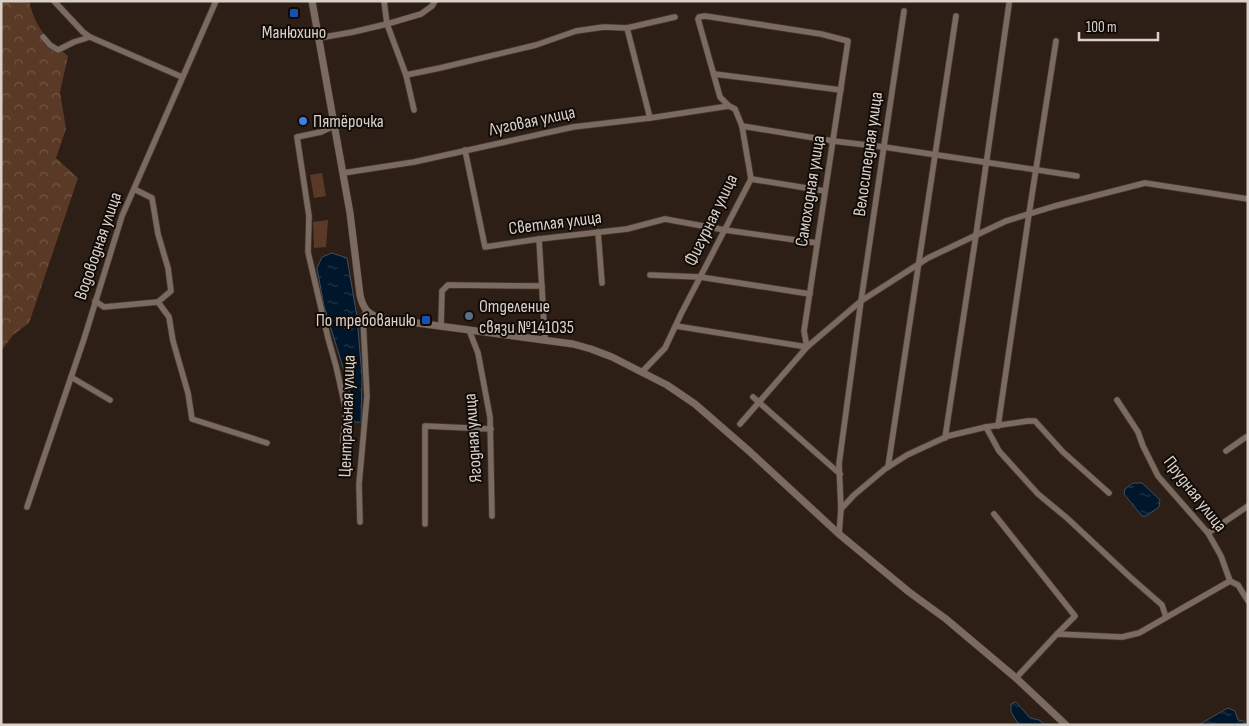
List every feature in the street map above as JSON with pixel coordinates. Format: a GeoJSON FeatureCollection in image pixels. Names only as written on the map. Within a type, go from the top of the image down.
{"type":"FeatureCollection","features":[{"type":"Feature","properties":{"kind":"street"},"geometry":{"type":"LineString","coordinates":[[54,1],[90,38],[182,77]]}},
{"type":"Feature","properties":{"kind":"street","name":"Водоводная улица"},"geometry":{"type":"LineString","coordinates":[[27,507],[122,216],[216,1]]}},
{"type":"Feature","properties":{"kind":"street"},"geometry":{"type":"LineString","coordinates":[[312,1],[350,213],[360,295],[366,311],[380,318],[573,344],[612,357],[666,385],[701,409],[749,450],[838,534],[909,592],[946,619],[1016,678],[1066,725]]}},
{"type":"Feature","properties":{"kind":"street"},"geometry":{"type":"LineString","coordinates":[[384,1],[387,24],[406,75],[414,110]]}},
{"type":"Feature","properties":{"kind":"street"},"geometry":{"type":"LineString","coordinates":[[319,38],[353,32],[421,14],[432,6],[435,1]]}},
{"type":"Feature","properties":{"kind":"street"},"geometry":{"type":"LineString","coordinates":[[945,438],[1009,4]]}},
{"type":"Feature","properties":{"kind":"street","name":"Велосипедная улица"},"geometry":{"type":"LineString","coordinates":[[838,534],[841,509],[839,464],[904,11]]}},
{"type":"Feature","properties":{"kind":"street","name":"Самоходная улица"},"geometry":{"type":"LineString","coordinates":[[699,17],[705,16],[848,40],[804,331],[808,347]]}},
{"type":"Feature","properties":{"kind":"street"},"geometry":{"type":"LineString","coordinates":[[888,467],[956,16]]}},
{"type":"Feature","properties":{"kind":"street","name":"Фигурная улица"},"geometry":{"type":"LineString","coordinates":[[642,372],[665,348],[751,179],[742,126],[736,108],[728,106],[720,97],[699,17]]}},
{"type":"Feature","properties":{"kind":"street"},"geometry":{"type":"LineString","coordinates":[[406,75],[536,45],[576,31],[604,27],[627,28],[675,18]]}},
{"type":"Feature","properties":{"kind":"street"},"geometry":{"type":"LineString","coordinates":[[627,28],[650,118]]}},
{"type":"Feature","properties":{"kind":"street"},"geometry":{"type":"LineString","coordinates":[[43,37],[58,50],[74,42],[90,38]]}},
{"type":"Feature","properties":{"kind":"street"},"geometry":{"type":"LineString","coordinates":[[998,426],[1028,214],[1056,41]]}},
{"type":"Feature","properties":{"kind":"street"},"geometry":{"type":"LineString","coordinates":[[714,74],[841,90]]}},
{"type":"Feature","properties":{"kind":"street","name":"Луговая улица"},"geometry":{"type":"LineString","coordinates":[[342,173],[414,162],[573,127],[728,106]]}},
{"type":"Feature","properties":{"kind":"street"},"geometry":{"type":"LineString","coordinates":[[334,126],[321,132],[298,137],[309,216],[308,252],[346,411],[343,441]]}},
{"type":"Feature","properties":{"kind":"street"},"geometry":{"type":"LineString","coordinates":[[742,126],[832,141],[884,146],[1077,176]]}},
{"type":"Feature","properties":{"kind":"street","name":"Светлая улица"},"geometry":{"type":"LineString","coordinates":[[465,150],[485,247],[627,229],[665,219],[725,230],[817,243]]}},
{"type":"Feature","properties":{"kind":"street"},"geometry":{"type":"LineString","coordinates":[[751,179],[825,191]]}},
{"type":"Feature","properties":{"kind":"street"},"geometry":{"type":"LineString","coordinates":[[740,424],[808,347],[861,301],[928,258],[1006,221],[1145,183],[1248,199]]}},
{"type":"Feature","properties":{"kind":"street"},"geometry":{"type":"LineString","coordinates":[[95,301],[104,307],[158,302],[171,291],[168,268],[158,234],[152,198],[134,189]]}},
{"type":"Feature","properties":{"kind":"street"},"geometry":{"type":"LineString","coordinates":[[598,232],[602,283]]}},
{"type":"Feature","properties":{"kind":"street"},"geometry":{"type":"LineString","coordinates":[[538,239],[545,340]]}},
{"type":"Feature","properties":{"kind":"street"},"geometry":{"type":"LineString","coordinates":[[650,275],[700,277],[810,294]]}},
{"type":"Feature","properties":{"kind":"street"},"geometry":{"type":"LineString","coordinates":[[441,326],[442,291],[448,285],[542,286]]}},
{"type":"Feature","properties":{"kind":"street"},"geometry":{"type":"LineString","coordinates":[[158,302],[168,317],[188,394],[192,419],[267,443]]}},
{"type":"Feature","properties":{"kind":"street","name":"Центральная улица"},"geometry":{"type":"LineString","coordinates":[[360,522],[359,484],[367,396],[363,318],[366,311]]}},
{"type":"Feature","properties":{"kind":"street"},"geometry":{"type":"LineString","coordinates":[[676,326],[808,347]]}},
{"type":"Feature","properties":{"kind":"street","name":"Ягодная улица"},"geometry":{"type":"LineString","coordinates":[[469,330],[478,353],[490,418],[492,516]]}},
{"type":"Feature","properties":{"kind":"street"},"geometry":{"type":"LineString","coordinates":[[71,377],[110,400]]}},
{"type":"Feature","properties":{"kind":"street"},"geometry":{"type":"LineString","coordinates":[[753,397],[840,474]]}},
{"type":"Feature","properties":{"kind":"street","name":"Прудная улица"},"geometry":{"type":"LineString","coordinates":[[1117,400],[1138,432],[1158,476],[1208,533],[1221,556],[1230,581]]}},
{"type":"Feature","properties":{"kind":"street"},"geometry":{"type":"LineString","coordinates":[[841,509],[854,495],[888,467],[945,438],[986,428],[1028,421],[1035,421],[1064,452],[1109,493]]}},
{"type":"Feature","properties":{"kind":"street"},"geometry":{"type":"LineString","coordinates":[[425,524],[425,426],[491,429]]}},
{"type":"Feature","properties":{"kind":"street"},"geometry":{"type":"LineString","coordinates":[[986,428],[999,451],[1038,494],[1162,605],[1166,617]]}},
{"type":"Feature","properties":{"kind":"street"},"geometry":{"type":"LineString","coordinates":[[1226,452],[1246,436],[1248,438]]}},
{"type":"Feature","properties":{"kind":"street"},"geometry":{"type":"LineString","coordinates":[[1208,533],[1248,506]]}},
{"type":"Feature","properties":{"kind":"street"},"geometry":{"type":"LineString","coordinates":[[994,514],[1075,616],[1016,678]]}},
{"type":"Feature","properties":{"kind":"street"},"geometry":{"type":"LineString","coordinates":[[1058,634],[1122,637],[1139,633],[1230,581],[1238,585],[1248,601]]}},
{"type":"Feature","properties":{"kind":"green space"},"geometry":{"type":"Polygon","coordinates":[[[1,1],[29,1],[35,19],[43,32],[68,56],[60,92],[66,129],[56,158],[78,178],[29,323],[13,335],[1,351],[1,1]]]}},
{"type":"Feature","properties":{"kind":"green space"},"geometry":{"type":"Polygon","coordinates":[[[322,173],[326,196],[314,198],[310,175],[322,173]]]}},
{"type":"Feature","properties":{"kind":"green space"},"geometry":{"type":"Polygon","coordinates":[[[328,220],[326,247],[314,248],[313,222],[328,220]]]}},
{"type":"Feature","properties":{"kind":"water"},"geometry":{"type":"Polygon","coordinates":[[[332,253],[347,258],[357,317],[362,377],[361,422],[354,422],[348,383],[324,306],[317,268],[322,257],[332,253]]]}},
{"type":"Feature","properties":{"kind":"water"},"geometry":{"type":"Polygon","coordinates":[[[1133,483],[1142,483],[1160,500],[1159,507],[1146,516],[1142,516],[1124,494],[1125,489],[1133,483]]]}},
{"type":"Feature","properties":{"kind":"water"},"geometry":{"type":"Polygon","coordinates":[[[1016,702],[1030,718],[1039,720],[1045,725],[1019,725],[1011,712],[1011,704],[1016,702]]]}},
{"type":"Feature","properties":{"kind":"water"},"geometry":{"type":"Polygon","coordinates":[[[1228,708],[1235,711],[1238,720],[1244,721],[1245,725],[1198,725],[1228,708]]]}},
{"type":"Feature","properties":{"kind":"place","name":"Манюхино"},"geometry":{"type":"Point","coordinates":[294,13]}},
{"type":"Feature","properties":{"kind":"place","name":"Пятёрочка"},"geometry":{"type":"Point","coordinates":[303,121]}},
{"type":"Feature","properties":{"kind":"place","name":"Отделение связи №141035"},"geometry":{"type":"Point","coordinates":[469,316]}},
{"type":"Feature","properties":{"kind":"place","name":"По требованию"},"geometry":{"type":"Point","coordinates":[426,320]}}]}
